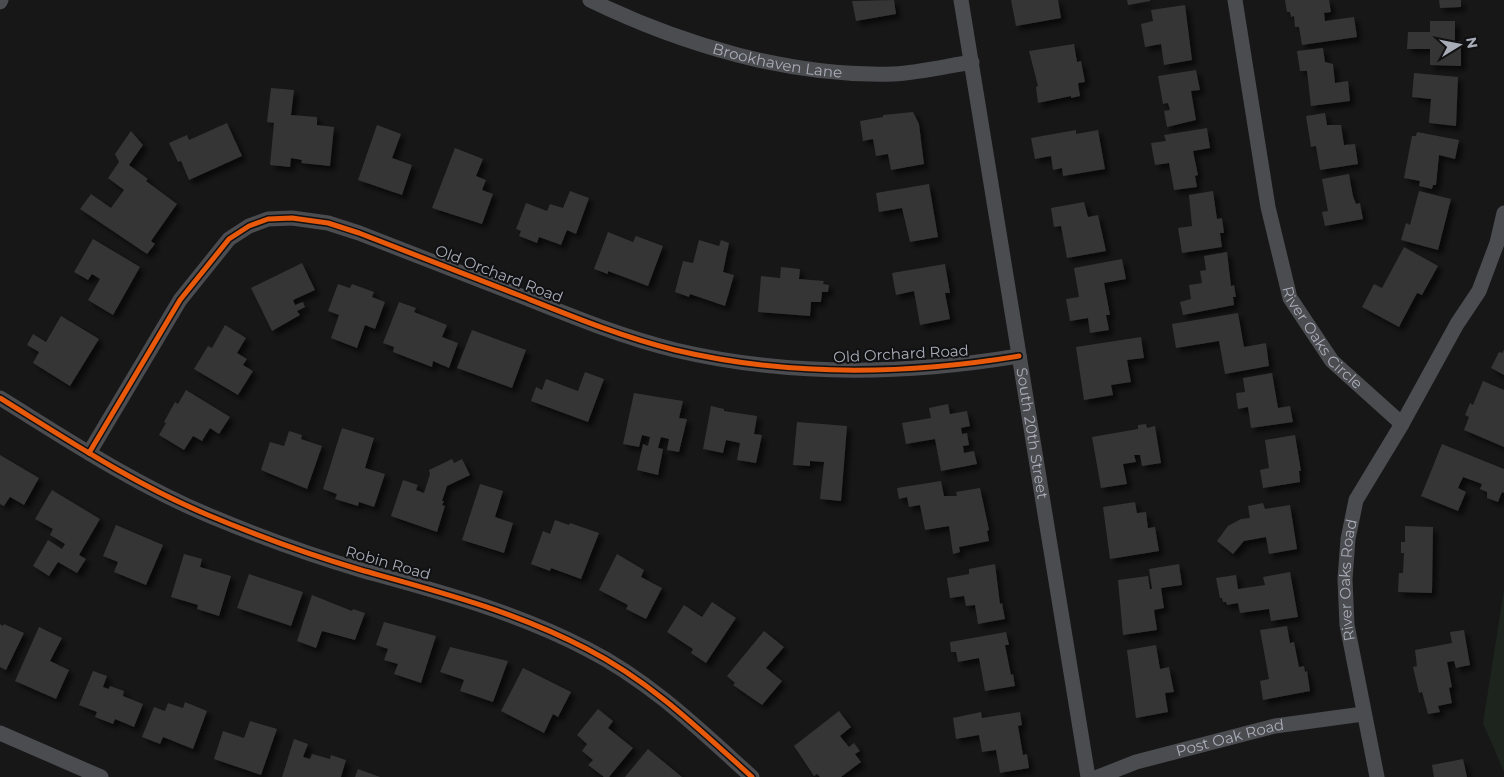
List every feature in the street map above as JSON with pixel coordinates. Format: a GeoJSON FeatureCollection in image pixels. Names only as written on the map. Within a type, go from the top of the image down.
{"type":"FeatureCollection","features":[{"type":"Feature","properties":{"kind":"street","name":"Brookhaven Lane"},"geometry":{"type":"LineString","coordinates":[[590,0],[628,18],[677,36],[734,53],[794,67],[840,73],[895,74],[972,62]]}},
{"type":"Feature","properties":{"kind":"street","name":"South 20th Street"},"geometry":{"type":"LineString","coordinates":[[961,0],[1088,777]]}},
{"type":"Feature","properties":{"kind":"street","name":"River Oaks Circle"},"geometry":{"type":"LineString","coordinates":[[1235,0],[1268,208],[1290,298],[1332,361],[1402,424]]}},
{"type":"Feature","properties":{"kind":"street"},"geometry":{"type":"LineString","coordinates":[[1402,424],[1457,324],[1479,291],[1497,243],[1504,213]]}},
{"type":"Feature","properties":{"kind":"street","name":"Old Orchard Road"},"geometry":{"type":"LineString","coordinates":[[89,453],[180,300],[228,239],[249,226],[268,219],[292,218],[328,223],[359,233],[575,318],[674,350],[804,370],[856,372],[929,368],[1020,356]]}},
{"type":"Feature","properties":{"kind":"street","name":"Robin Road"},"geometry":{"type":"LineString","coordinates":[[0,398],[141,484],[209,516],[282,544],[360,570],[486,605],[588,649],[626,672],[673,705],[752,777]]}},
{"type":"Feature","properties":{"kind":"street","name":"River Oaks Road"},"geometry":{"type":"LineString","coordinates":[[1377,777],[1363,714],[1347,625],[1345,579],[1348,540],[1356,500],[1402,424]]}},
{"type":"Feature","properties":{"kind":"street","name":"Post Oak Road"},"geometry":{"type":"LineString","coordinates":[[1098,777],[1136,762],[1275,726],[1363,714]]}},
{"type":"Feature","properties":{"kind":"street"},"geometry":{"type":"LineString","coordinates":[[0,733],[101,777]]}},
{"type":"Feature","properties":{"kind":"shaded area"},"geometry":{"type":"Polygon","coordinates":[[[1504,590],[1504,772],[1483,723],[1504,590]]]}},
{"type":"Feature","properties":{"kind":"building"},"geometry":{"type":"Polygon","coordinates":[[[894,0],[896,14],[856,21],[852,1],[894,0]]]}},
{"type":"Feature","properties":{"kind":"building"},"geometry":{"type":"Polygon","coordinates":[[[1011,0],[1058,0],[1061,18],[1016,26],[1011,0]]]}},
{"type":"Feature","properties":{"kind":"building"},"geometry":{"type":"Polygon","coordinates":[[[1127,0],[1150,0],[1150,1],[1128,5],[1127,0]]]}},
{"type":"Feature","properties":{"kind":"building"},"geometry":{"type":"Polygon","coordinates":[[[1285,0],[1329,0],[1331,12],[1324,13],[1325,21],[1354,17],[1357,37],[1302,45],[1299,27],[1295,27],[1294,16],[1291,17],[1290,12],[1287,12],[1285,0]]]}},
{"type":"Feature","properties":{"kind":"building"},"geometry":{"type":"Polygon","coordinates":[[[1439,0],[1461,0],[1461,7],[1440,8],[1439,0]]]}},
{"type":"Feature","properties":{"kind":"building"},"geometry":{"type":"Polygon","coordinates":[[[1185,5],[1192,60],[1164,65],[1161,44],[1145,47],[1141,24],[1153,21],[1151,10],[1185,5]]]}},
{"type":"Feature","properties":{"kind":"building"},"geometry":{"type":"Polygon","coordinates":[[[1430,21],[1455,21],[1455,41],[1461,41],[1461,66],[1430,65],[1430,49],[1407,49],[1408,32],[1430,32],[1430,21]]]}},
{"type":"Feature","properties":{"kind":"building"},"geometry":{"type":"Polygon","coordinates":[[[1074,44],[1077,62],[1081,61],[1085,82],[1078,83],[1080,96],[1038,103],[1036,87],[1038,86],[1029,51],[1074,44]]]}},
{"type":"Feature","properties":{"kind":"building"},"geometry":{"type":"Polygon","coordinates":[[[1323,48],[1325,62],[1333,64],[1335,83],[1348,81],[1350,101],[1311,106],[1307,71],[1300,71],[1297,51],[1323,48]]]}},
{"type":"Feature","properties":{"kind":"building"},"geometry":{"type":"Polygon","coordinates":[[[1196,70],[1200,90],[1191,91],[1196,120],[1167,127],[1164,111],[1170,110],[1168,103],[1163,104],[1158,76],[1196,70]]]}},
{"type":"Feature","properties":{"kind":"building"},"geometry":{"type":"Polygon","coordinates":[[[1414,73],[1458,77],[1456,126],[1429,123],[1431,99],[1412,97],[1414,73]]]}},
{"type":"Feature","properties":{"kind":"building"},"geometry":{"type":"Polygon","coordinates":[[[271,88],[294,90],[291,115],[317,117],[317,125],[334,127],[330,166],[301,163],[302,160],[291,158],[290,167],[270,165],[274,123],[267,122],[271,88]]]}},
{"type":"Feature","properties":{"kind":"building"},"geometry":{"type":"Polygon","coordinates":[[[913,112],[919,124],[924,164],[891,170],[888,154],[876,156],[873,139],[863,141],[860,121],[883,117],[883,115],[913,112]]]}},
{"type":"Feature","properties":{"kind":"building"},"geometry":{"type":"Polygon","coordinates":[[[1325,113],[1327,125],[1341,125],[1344,145],[1355,144],[1358,164],[1320,170],[1316,146],[1311,147],[1306,116],[1325,113]]]}},
{"type":"Feature","properties":{"kind":"building"},"geometry":{"type":"Polygon","coordinates":[[[227,123],[242,156],[189,180],[181,161],[178,162],[169,143],[187,135],[189,140],[227,123]]]}},
{"type":"Feature","properties":{"kind":"building"},"geometry":{"type":"Polygon","coordinates":[[[377,125],[401,134],[392,158],[412,165],[402,195],[358,180],[377,125]]]}},
{"type":"Feature","properties":{"kind":"building"},"geometry":{"type":"Polygon","coordinates":[[[1207,128],[1210,148],[1193,151],[1198,175],[1195,176],[1197,187],[1174,190],[1169,163],[1155,165],[1151,143],[1166,141],[1164,135],[1207,128]]]}},
{"type":"Feature","properties":{"kind":"building"},"geometry":{"type":"Polygon","coordinates":[[[1076,130],[1076,134],[1098,130],[1105,169],[1063,176],[1062,168],[1053,170],[1051,156],[1035,159],[1031,138],[1076,130]]]}},
{"type":"Feature","properties":{"kind":"building"},"geometry":{"type":"Polygon","coordinates":[[[131,131],[143,145],[129,165],[148,179],[146,181],[177,204],[151,241],[155,244],[147,254],[80,209],[91,194],[111,208],[124,190],[108,178],[119,162],[115,154],[131,131]]]}},
{"type":"Feature","properties":{"kind":"building"},"geometry":{"type":"Polygon","coordinates":[[[1417,132],[1459,140],[1455,159],[1439,155],[1436,185],[1433,185],[1432,189],[1419,186],[1420,181],[1404,178],[1412,136],[1416,136],[1417,132]]]}},
{"type":"Feature","properties":{"kind":"building"},"geometry":{"type":"Polygon","coordinates":[[[455,148],[483,159],[476,176],[486,180],[482,190],[493,194],[482,224],[432,208],[455,148]]]}},
{"type":"Feature","properties":{"kind":"building"},"geometry":{"type":"Polygon","coordinates":[[[1349,174],[1353,196],[1356,204],[1360,203],[1363,219],[1325,226],[1322,212],[1328,211],[1322,179],[1349,174]]]}},
{"type":"Feature","properties":{"kind":"building"},"geometry":{"type":"Polygon","coordinates":[[[929,184],[938,237],[910,242],[902,208],[879,212],[876,193],[929,184]]]}},
{"type":"Feature","properties":{"kind":"building"},"geometry":{"type":"Polygon","coordinates":[[[570,191],[589,198],[576,234],[567,230],[561,245],[539,237],[537,243],[519,236],[521,231],[516,229],[526,203],[547,211],[550,204],[563,208],[570,191]]]}},
{"type":"Feature","properties":{"kind":"building"},"geometry":{"type":"Polygon","coordinates":[[[1213,191],[1217,219],[1222,218],[1224,233],[1220,233],[1222,247],[1182,253],[1178,228],[1192,226],[1189,195],[1213,191]]]}},
{"type":"Feature","properties":{"kind":"building"},"geometry":{"type":"Polygon","coordinates":[[[1419,191],[1451,199],[1438,250],[1401,240],[1406,223],[1410,225],[1419,191]]]}},
{"type":"Feature","properties":{"kind":"building"},"geometry":{"type":"Polygon","coordinates":[[[1084,202],[1088,217],[1098,215],[1106,251],[1067,258],[1061,226],[1054,227],[1051,208],[1084,202]]]}},
{"type":"Feature","properties":{"kind":"building"},"geometry":{"type":"Polygon","coordinates":[[[608,232],[633,242],[636,236],[663,246],[648,286],[608,271],[608,274],[594,269],[608,232]]]}},
{"type":"Feature","properties":{"kind":"building"},"geometry":{"type":"Polygon","coordinates":[[[93,239],[140,267],[113,315],[88,300],[100,279],[92,274],[88,280],[74,272],[93,239]]]}},
{"type":"Feature","properties":{"kind":"building"},"geometry":{"type":"Polygon","coordinates":[[[699,240],[719,246],[721,240],[729,243],[723,272],[734,275],[725,306],[690,294],[689,297],[675,292],[683,261],[693,263],[699,240]]]}},
{"type":"Feature","properties":{"kind":"building"},"geometry":{"type":"Polygon","coordinates":[[[1404,247],[1438,266],[1422,295],[1417,293],[1399,327],[1362,307],[1374,284],[1382,288],[1404,247]]]}},
{"type":"Feature","properties":{"kind":"building"},"geometry":{"type":"Polygon","coordinates":[[[1227,252],[1231,286],[1234,285],[1236,297],[1233,297],[1234,305],[1183,315],[1180,302],[1191,299],[1189,285],[1202,283],[1200,271],[1206,270],[1204,256],[1227,252]]]}},
{"type":"Feature","properties":{"kind":"building"},"geometry":{"type":"Polygon","coordinates":[[[1122,259],[1126,279],[1104,283],[1110,315],[1106,315],[1109,330],[1090,333],[1088,318],[1070,321],[1066,299],[1079,297],[1074,268],[1122,259]]]}},
{"type":"Feature","properties":{"kind":"building"},"geometry":{"type":"Polygon","coordinates":[[[302,263],[315,290],[293,300],[295,305],[303,302],[305,307],[297,311],[300,315],[272,331],[251,288],[302,263]]]}},
{"type":"Feature","properties":{"kind":"building"},"geometry":{"type":"Polygon","coordinates":[[[945,264],[950,293],[945,293],[950,319],[920,325],[914,291],[896,295],[892,273],[945,264]]]}},
{"type":"Feature","properties":{"kind":"building"},"geometry":{"type":"Polygon","coordinates":[[[781,267],[800,269],[799,279],[824,281],[823,284],[829,285],[828,292],[822,292],[821,302],[811,302],[810,316],[758,312],[761,276],[780,278],[781,267]]]}},
{"type":"Feature","properties":{"kind":"building"},"geometry":{"type":"Polygon","coordinates":[[[338,284],[350,288],[352,284],[374,292],[372,297],[385,302],[375,329],[365,325],[357,348],[331,338],[339,315],[328,311],[338,284]]]}},
{"type":"Feature","properties":{"kind":"building"},"geometry":{"type":"Polygon","coordinates":[[[399,302],[416,308],[414,312],[447,325],[442,337],[458,343],[449,368],[433,361],[432,367],[393,352],[394,347],[383,343],[399,302]]]}},
{"type":"Feature","properties":{"kind":"building"},"geometry":{"type":"Polygon","coordinates":[[[1238,313],[1244,347],[1266,343],[1269,366],[1225,374],[1219,341],[1176,348],[1172,324],[1238,313]]]}},
{"type":"Feature","properties":{"kind":"building"},"geometry":{"type":"Polygon","coordinates":[[[61,316],[99,339],[70,386],[33,363],[39,352],[27,345],[33,334],[46,342],[61,316]]]}},
{"type":"Feature","properties":{"kind":"building"},"geometry":{"type":"Polygon","coordinates":[[[225,325],[246,338],[237,353],[247,359],[243,365],[253,371],[238,395],[194,369],[208,346],[212,348],[225,325]]]}},
{"type":"Feature","properties":{"kind":"building"},"geometry":{"type":"Polygon","coordinates":[[[472,330],[526,350],[512,388],[457,368],[472,330]]]}},
{"type":"Feature","properties":{"kind":"building"},"geometry":{"type":"Polygon","coordinates":[[[1141,337],[1144,358],[1127,360],[1131,382],[1111,385],[1113,395],[1084,400],[1076,347],[1141,337]]]}},
{"type":"Feature","properties":{"kind":"building"},"geometry":{"type":"Polygon","coordinates":[[[1504,350],[1504,375],[1491,368],[1499,352],[1502,353],[1504,350]]]}},
{"type":"Feature","properties":{"kind":"building"},"geometry":{"type":"Polygon","coordinates":[[[585,372],[604,379],[588,422],[531,401],[536,387],[542,390],[546,379],[578,391],[585,372]]]}},
{"type":"Feature","properties":{"kind":"building"},"geometry":{"type":"Polygon","coordinates":[[[1272,373],[1278,408],[1290,406],[1293,422],[1251,428],[1248,407],[1238,409],[1236,393],[1245,392],[1243,378],[1272,373]]]}},
{"type":"Feature","properties":{"kind":"building"},"geometry":{"type":"Polygon","coordinates":[[[1483,381],[1504,390],[1504,447],[1464,430],[1469,417],[1465,415],[1470,403],[1473,405],[1483,381]]]}},
{"type":"Feature","properties":{"kind":"building"},"geometry":{"type":"Polygon","coordinates":[[[186,390],[230,417],[219,434],[210,428],[202,441],[193,436],[184,450],[159,435],[175,402],[178,404],[186,390]]]}},
{"type":"Feature","properties":{"kind":"building"},"geometry":{"type":"Polygon","coordinates":[[[634,393],[683,401],[679,418],[687,419],[679,452],[667,450],[669,439],[661,437],[658,448],[663,449],[658,475],[637,470],[643,444],[648,446],[650,437],[642,435],[639,447],[623,444],[634,393]]]}},
{"type":"Feature","properties":{"kind":"building"},"geometry":{"type":"Polygon","coordinates":[[[948,404],[950,414],[967,411],[970,426],[961,428],[962,434],[967,433],[969,445],[963,446],[964,453],[974,451],[977,464],[941,471],[935,439],[906,444],[902,423],[931,418],[929,408],[948,404]]]}},
{"type":"Feature","properties":{"kind":"building"},"geometry":{"type":"Polygon","coordinates":[[[711,406],[724,409],[724,411],[757,416],[754,434],[762,435],[756,463],[737,460],[740,443],[726,440],[723,453],[703,449],[711,406]]]}},
{"type":"Feature","properties":{"kind":"building"},"geometry":{"type":"Polygon","coordinates":[[[797,422],[847,426],[841,501],[820,499],[824,462],[810,461],[810,466],[793,465],[797,422]]]}},
{"type":"Feature","properties":{"kind":"building"},"geometry":{"type":"Polygon","coordinates":[[[1146,424],[1147,428],[1155,426],[1161,463],[1142,466],[1140,455],[1134,455],[1136,462],[1123,464],[1127,484],[1101,488],[1092,437],[1138,429],[1138,425],[1146,424]]]}},
{"type":"Feature","properties":{"kind":"building"},"geometry":{"type":"Polygon","coordinates":[[[342,428],[374,438],[365,468],[385,474],[374,507],[359,502],[358,506],[335,499],[337,494],[323,489],[342,428]]]}},
{"type":"Feature","properties":{"kind":"building"},"geometry":{"type":"Polygon","coordinates":[[[289,431],[302,435],[301,439],[322,446],[307,489],[261,470],[270,442],[284,446],[289,431]]]}},
{"type":"Feature","properties":{"kind":"building"},"geometry":{"type":"Polygon","coordinates":[[[1295,435],[1301,471],[1299,471],[1300,482],[1263,488],[1260,470],[1269,468],[1265,440],[1295,435]]]}},
{"type":"Feature","properties":{"kind":"building"},"geometry":{"type":"Polygon","coordinates":[[[1442,444],[1504,469],[1504,493],[1502,492],[1498,502],[1487,498],[1487,492],[1480,489],[1482,484],[1463,477],[1458,488],[1466,492],[1458,511],[1421,496],[1442,444]]]}},
{"type":"Feature","properties":{"kind":"building"},"geometry":{"type":"Polygon","coordinates":[[[0,455],[39,478],[24,505],[10,497],[4,506],[0,504],[0,455]]]}},
{"type":"Feature","properties":{"kind":"building"},"geometry":{"type":"Polygon","coordinates":[[[452,459],[454,463],[462,459],[470,475],[447,486],[442,501],[444,501],[442,505],[445,506],[437,532],[391,516],[403,480],[418,485],[416,490],[424,493],[430,474],[429,470],[452,459]]]}},
{"type":"Feature","properties":{"kind":"building"},"geometry":{"type":"Polygon","coordinates":[[[941,481],[944,496],[957,496],[956,492],[980,488],[989,530],[987,531],[989,541],[959,547],[960,552],[953,554],[949,526],[925,530],[920,505],[909,507],[907,497],[899,499],[897,488],[941,481]]]}},
{"type":"Feature","properties":{"kind":"building"},"geometry":{"type":"Polygon","coordinates":[[[480,484],[503,491],[495,517],[513,523],[504,553],[462,540],[480,484]]]}},
{"type":"Feature","properties":{"kind":"building"},"geometry":{"type":"Polygon","coordinates":[[[52,490],[100,519],[79,555],[86,559],[77,573],[58,562],[49,576],[33,566],[48,540],[62,549],[65,544],[50,535],[53,529],[35,519],[52,490]]]}},
{"type":"Feature","properties":{"kind":"building"},"geometry":{"type":"Polygon","coordinates":[[[1135,502],[1137,513],[1146,512],[1148,528],[1155,527],[1159,551],[1110,559],[1103,507],[1135,502]]]}},
{"type":"Feature","properties":{"kind":"building"},"geometry":{"type":"Polygon","coordinates":[[[1263,503],[1265,509],[1290,505],[1297,549],[1269,554],[1266,537],[1244,541],[1233,554],[1217,541],[1228,526],[1241,519],[1250,518],[1248,506],[1263,503]]]}},
{"type":"Feature","properties":{"kind":"building"},"geometry":{"type":"Polygon","coordinates":[[[555,520],[599,533],[581,579],[551,568],[550,571],[531,564],[543,531],[550,534],[555,520]]]}},
{"type":"Feature","properties":{"kind":"building"},"geometry":{"type":"Polygon","coordinates":[[[116,525],[163,545],[146,585],[114,572],[118,562],[103,556],[116,525]]]}},
{"type":"Feature","properties":{"kind":"building"},"geometry":{"type":"Polygon","coordinates":[[[1405,526],[1433,527],[1432,593],[1398,592],[1399,573],[1403,573],[1404,553],[1401,553],[1401,542],[1405,542],[1405,526]]]}},
{"type":"Feature","properties":{"kind":"building"},"geometry":{"type":"Polygon","coordinates":[[[184,554],[202,559],[200,567],[231,576],[219,616],[197,609],[198,605],[171,597],[184,554]]]}},
{"type":"Feature","properties":{"kind":"building"},"geometry":{"type":"Polygon","coordinates":[[[617,554],[644,570],[641,577],[662,588],[646,619],[626,609],[628,605],[599,590],[617,554]]]}},
{"type":"Feature","properties":{"kind":"building"},"geometry":{"type":"Polygon","coordinates":[[[995,564],[1000,604],[1002,603],[1005,619],[978,624],[975,605],[966,606],[964,596],[950,598],[947,578],[969,574],[969,569],[995,564]]]}},
{"type":"Feature","properties":{"kind":"building"},"geometry":{"type":"Polygon","coordinates":[[[1179,564],[1182,585],[1161,588],[1164,608],[1154,610],[1157,630],[1123,635],[1118,580],[1148,576],[1150,589],[1152,589],[1149,569],[1179,564]]]}},
{"type":"Feature","properties":{"kind":"building"},"geometry":{"type":"Polygon","coordinates":[[[1290,572],[1298,617],[1271,621],[1269,609],[1240,613],[1238,603],[1227,605],[1220,598],[1216,578],[1236,575],[1238,589],[1265,585],[1263,577],[1290,572]]]}},
{"type":"Feature","properties":{"kind":"building"},"geometry":{"type":"Polygon","coordinates":[[[249,574],[303,592],[291,626],[237,608],[249,574]]]}},
{"type":"Feature","properties":{"kind":"building"},"geometry":{"type":"Polygon","coordinates":[[[312,595],[352,611],[353,609],[365,613],[355,640],[322,631],[316,648],[297,641],[312,595]]]}},
{"type":"Feature","properties":{"kind":"building"},"geometry":{"type":"Polygon","coordinates":[[[712,602],[736,618],[706,663],[691,653],[693,649],[667,632],[684,605],[702,617],[712,602]]]}},
{"type":"Feature","properties":{"kind":"building"},"geometry":{"type":"Polygon","coordinates":[[[384,622],[436,636],[421,683],[394,674],[398,664],[384,660],[388,649],[376,645],[384,622]]]}},
{"type":"Feature","properties":{"kind":"building"},"geometry":{"type":"Polygon","coordinates":[[[0,624],[24,633],[6,670],[0,667],[0,624]]]}},
{"type":"Feature","properties":{"kind":"building"},"geometry":{"type":"Polygon","coordinates":[[[1287,626],[1290,643],[1294,642],[1299,667],[1304,666],[1305,672],[1307,671],[1310,691],[1263,700],[1260,681],[1269,679],[1260,630],[1287,626]]]}},
{"type":"Feature","properties":{"kind":"building"},"geometry":{"type":"Polygon","coordinates":[[[39,627],[62,638],[50,661],[69,670],[56,699],[15,681],[39,627]]]}},
{"type":"Feature","properties":{"kind":"building"},"geometry":{"type":"Polygon","coordinates":[[[1464,630],[1470,665],[1456,668],[1454,661],[1447,662],[1452,687],[1449,688],[1452,703],[1438,706],[1440,712],[1428,714],[1422,692],[1419,693],[1413,667],[1417,666],[1415,650],[1452,643],[1450,632],[1464,630]]]}},
{"type":"Feature","properties":{"kind":"building"},"geometry":{"type":"Polygon","coordinates":[[[764,631],[784,647],[766,668],[782,681],[762,705],[733,685],[735,683],[727,676],[764,631]]]}},
{"type":"Feature","properties":{"kind":"building"},"geometry":{"type":"Polygon","coordinates":[[[1006,632],[1009,645],[1005,645],[1015,686],[985,691],[979,658],[958,662],[956,652],[951,652],[950,642],[1006,632]]]}},
{"type":"Feature","properties":{"kind":"building"},"geometry":{"type":"Polygon","coordinates":[[[1156,645],[1160,669],[1169,667],[1174,692],[1165,693],[1168,712],[1136,718],[1127,650],[1156,645]]]}},
{"type":"Feature","properties":{"kind":"building"},"geometry":{"type":"Polygon","coordinates":[[[450,647],[508,661],[493,702],[460,691],[464,680],[440,672],[450,647]]]}},
{"type":"Feature","properties":{"kind":"building"},"geometry":{"type":"Polygon","coordinates":[[[523,668],[571,692],[558,717],[553,714],[544,733],[501,711],[523,668]]]}},
{"type":"Feature","properties":{"kind":"building"},"geometry":{"type":"Polygon","coordinates":[[[93,671],[107,676],[103,687],[109,689],[110,686],[124,691],[123,696],[143,704],[134,727],[115,719],[113,724],[95,717],[97,712],[79,705],[93,671]]]}},
{"type":"Feature","properties":{"kind":"building"},"geometry":{"type":"Polygon","coordinates":[[[185,702],[207,711],[193,749],[163,737],[160,744],[142,737],[154,707],[165,711],[168,703],[183,708],[185,702]]]}},
{"type":"Feature","properties":{"kind":"building"},"geometry":{"type":"Polygon","coordinates":[[[598,709],[613,721],[608,728],[633,748],[609,777],[604,777],[588,765],[593,760],[582,751],[587,744],[577,735],[598,709]]]}},
{"type":"Feature","properties":{"kind":"building"},"geometry":{"type":"Polygon","coordinates":[[[839,711],[851,727],[840,736],[849,747],[854,743],[860,751],[855,754],[861,762],[841,777],[820,777],[817,774],[814,776],[794,746],[839,711]]]}},
{"type":"Feature","properties":{"kind":"building"},"geometry":{"type":"Polygon","coordinates":[[[981,712],[982,718],[1020,712],[1022,725],[1018,726],[1023,755],[1027,754],[1029,768],[1000,773],[996,750],[982,752],[979,735],[956,739],[953,718],[981,712]]]}},
{"type":"Feature","properties":{"kind":"building"},"geometry":{"type":"Polygon","coordinates":[[[250,721],[277,729],[261,775],[214,759],[223,731],[244,738],[250,721]]]}},
{"type":"Feature","properties":{"kind":"building"},"geometry":{"type":"Polygon","coordinates":[[[294,739],[308,744],[303,757],[310,759],[312,754],[330,759],[331,755],[346,760],[341,777],[282,777],[294,739]]]}},
{"type":"Feature","properties":{"kind":"building"},"geometry":{"type":"Polygon","coordinates":[[[648,749],[682,777],[625,777],[648,749]]]}},
{"type":"Feature","properties":{"kind":"building"},"geometry":{"type":"Polygon","coordinates":[[[1463,759],[1467,777],[1434,777],[1432,765],[1463,759]]]}},
{"type":"Feature","properties":{"kind":"building"},"geometry":{"type":"Polygon","coordinates":[[[358,769],[380,777],[355,777],[358,769]]]}},
{"type":"Feature","properties":{"kind":"cycle path"},"geometry":{"type":"LineString","coordinates":[[89,453],[180,300],[229,239],[249,226],[268,219],[292,218],[328,223],[359,233],[616,332],[655,345],[718,359],[804,369],[890,370],[933,367],[1019,356]]}},
{"type":"Feature","properties":{"kind":"cycle path"},"geometry":{"type":"LineString","coordinates":[[0,398],[154,490],[208,515],[265,538],[323,558],[504,613],[587,649],[632,676],[674,707],[752,777]]}}]}
